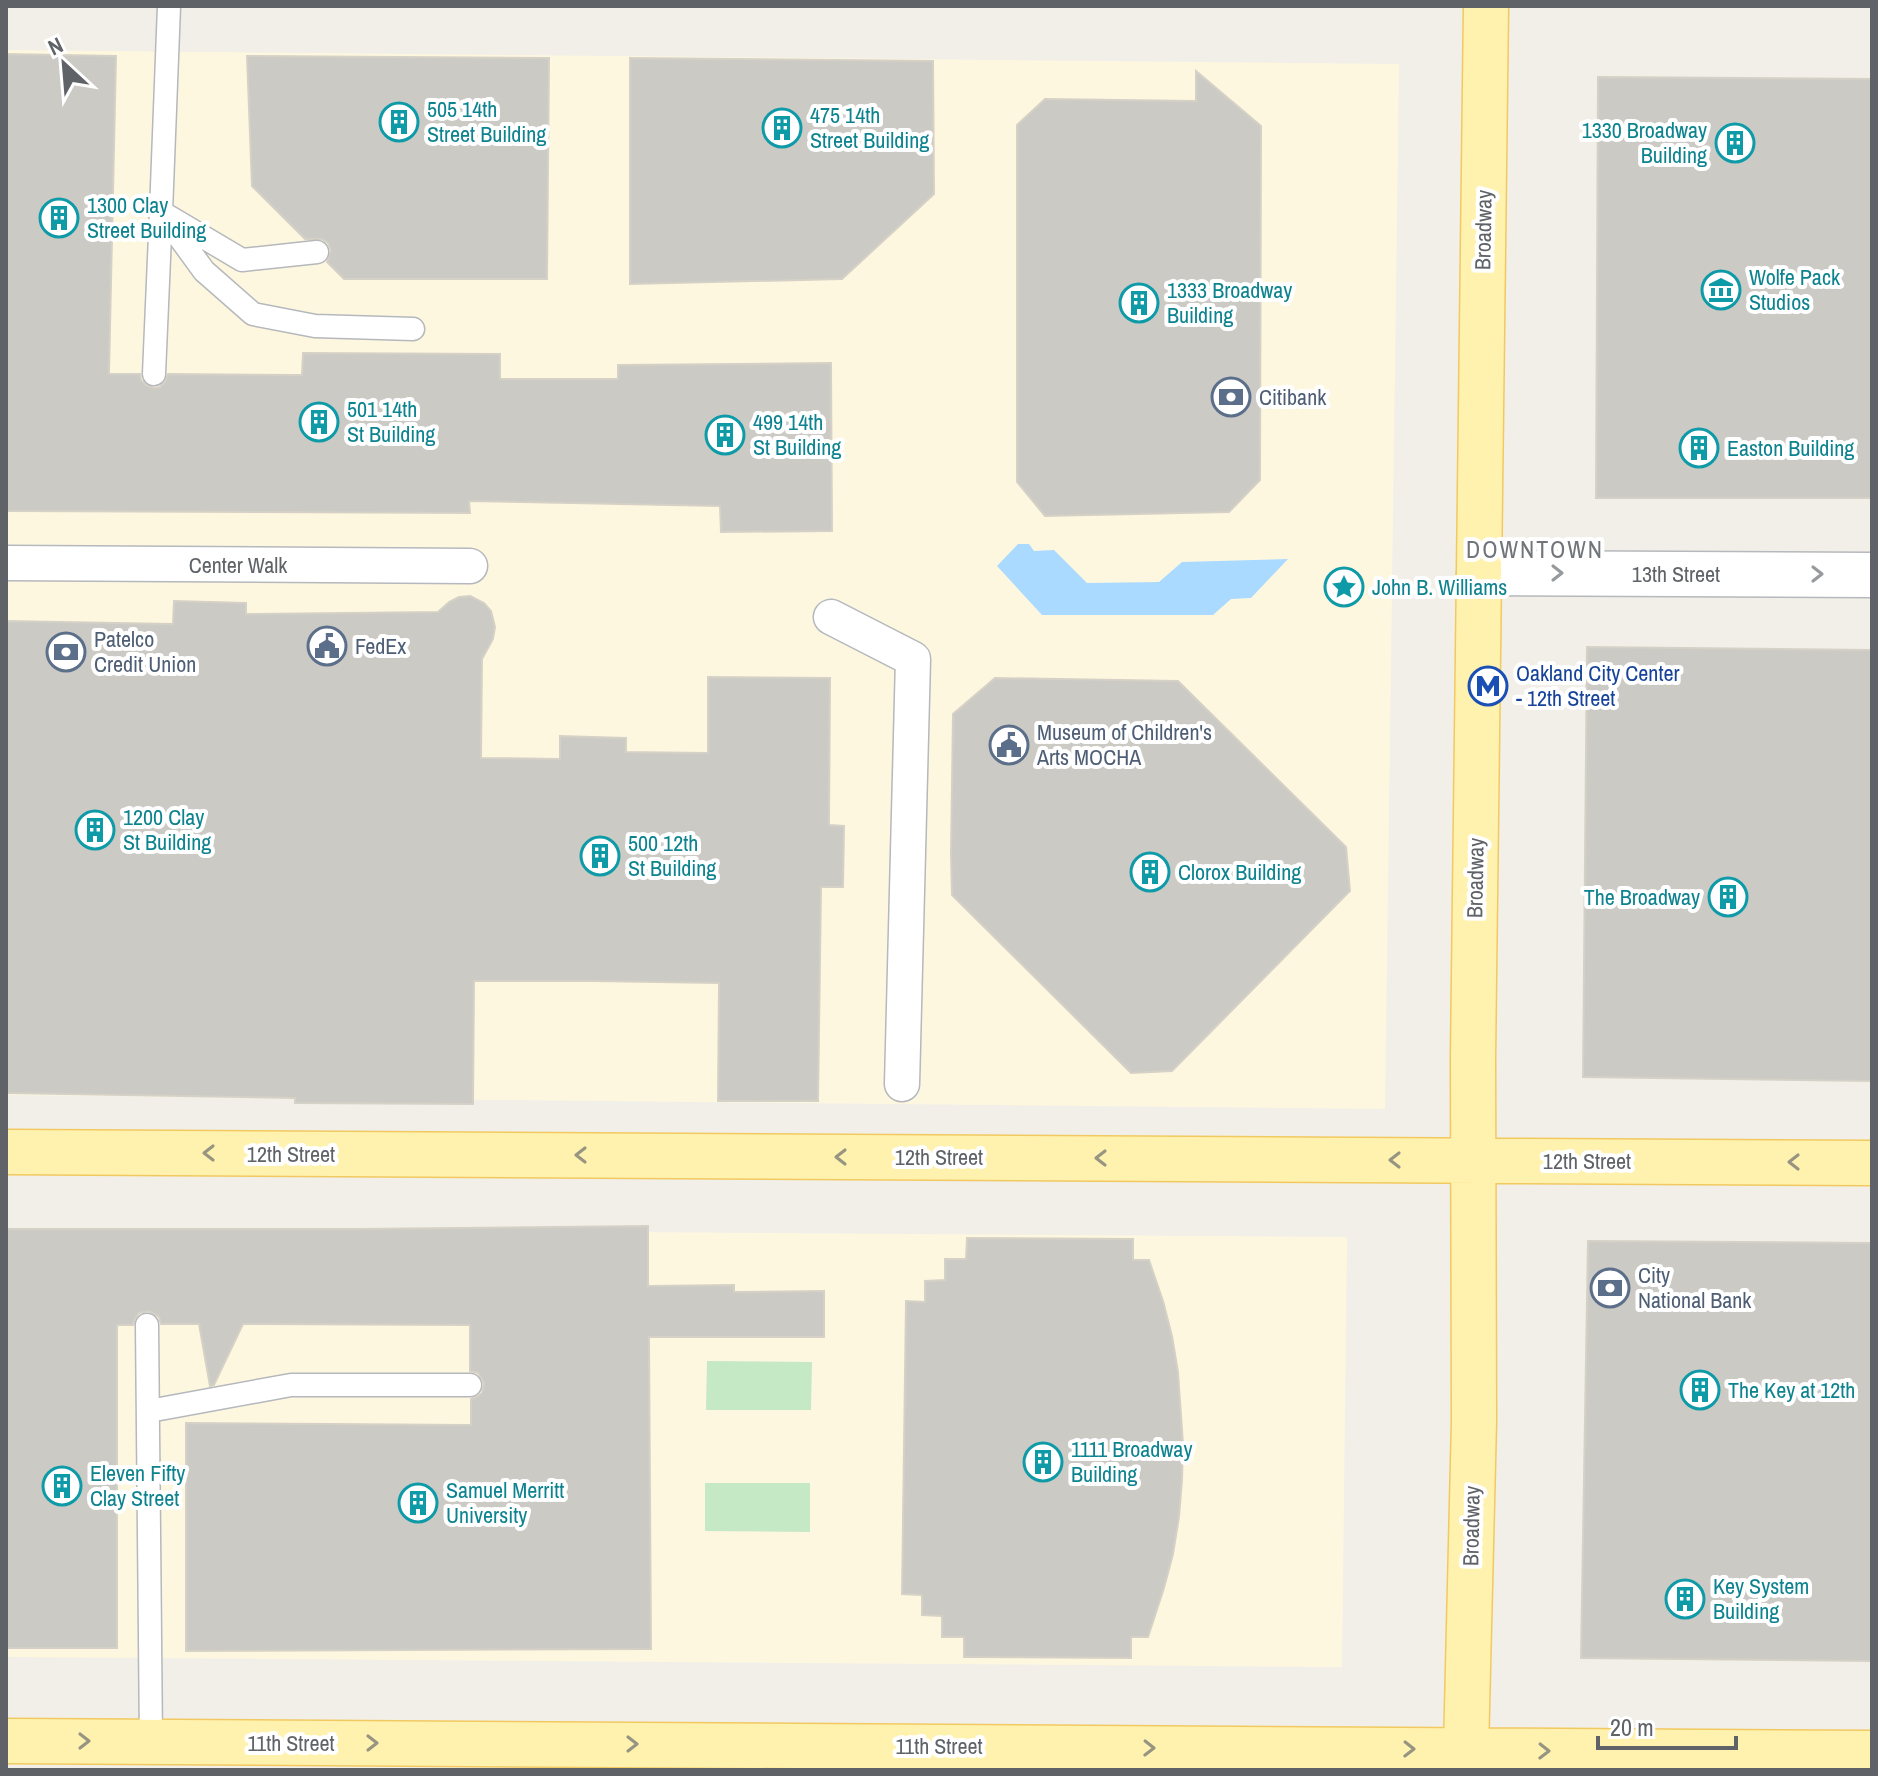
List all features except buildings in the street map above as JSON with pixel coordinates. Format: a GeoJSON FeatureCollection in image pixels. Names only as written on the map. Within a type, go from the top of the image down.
{"type":"FeatureCollection","features":[{"type":"Feature","properties":{"kind":"main road","name":"Broadway"},"geometry":{"type":"LineString","coordinates":[[1467,1763],[1474,1421],[1473,1160],[1486,6]]}},
{"type":"Feature","properties":{"kind":"main road","name":"12th Street"},"geometry":{"type":"LineString","coordinates":[[6,1152],[1872,1163]]}},
{"type":"Feature","properties":{"kind":"main road","name":"11th Street"},"geometry":{"type":"LineString","coordinates":[[6,1741],[1467,1763],[1872,1753]]}},
{"type":"Feature","properties":{"kind":"street","name":"Center Walk"},"geometry":{"type":"LineString","coordinates":[[6,563],[470,566]]}},
{"type":"Feature","properties":{"kind":"street","name":"13th Street"},"geometry":{"type":"LineString","coordinates":[[1479,573],[1872,575]]}},
{"type":"Feature","properties":{"kind":"street"},"geometry":{"type":"LineString","coordinates":[[831,617],[913,659],[902,1084]]}},
{"type":"Feature","properties":{"kind":"lane"},"geometry":{"type":"LineString","coordinates":[[154,374],[169,6]]}},
{"type":"Feature","properties":{"kind":"lane"},"geometry":{"type":"LineString","coordinates":[[161,212],[242,260],[317,252]]}},
{"type":"Feature","properties":{"kind":"lane"},"geometry":{"type":"LineString","coordinates":[[161,212],[204,271],[253,314],[315,326],[413,329]]}},
{"type":"Feature","properties":{"kind":"lane"},"geometry":{"type":"LineString","coordinates":[[147,1325],[151,1742]]}},
{"type":"Feature","properties":{"kind":"lane"},"geometry":{"type":"LineString","coordinates":[[149,1411],[291,1385],[470,1385]]}},
{"type":"Feature","properties":{"kind":"shaded area"},"geometry":{"type":"Polygon","coordinates":[[[6,50],[1399,64],[1385,1109],[6,1095],[6,50]]]}},
{"type":"Feature","properties":{"kind":"shaded area"},"geometry":{"type":"Polygon","coordinates":[[[6,1228],[1347,1237],[1342,1667],[6,1657],[6,1228]]]}},
{"type":"Feature","properties":{"kind":"green space"},"geometry":{"type":"Polygon","coordinates":[[[707,1361],[812,1362],[811,1410],[706,1410],[707,1361]]]}},
{"type":"Feature","properties":{"kind":"green space"},"geometry":{"type":"Polygon","coordinates":[[[705,1483],[810,1483],[810,1532],[705,1531],[705,1483]]]}},
{"type":"Feature","properties":{"kind":"water"},"geometry":{"type":"Polygon","coordinates":[[[1018,544],[1029,544],[1034,551],[1054,550],[1087,583],[1159,582],[1182,562],[1288,559],[1251,598],[1231,599],[1213,615],[1042,615],[997,566],[1018,544]]]}},
{"type":"Feature","properties":{"kind":"place","name":"505 14th Street Building"},"geometry":{"type":"Point","coordinates":[399,122]}},
{"type":"Feature","properties":{"kind":"place","name":"475 14th Street Building"},"geometry":{"type":"Point","coordinates":[782,128]}},
{"type":"Feature","properties":{"kind":"place","name":"1330 Broadway Building"},"geometry":{"type":"Point","coordinates":[1735,143]}},
{"type":"Feature","properties":{"kind":"place","name":"1300 Clay Street Building"},"geometry":{"type":"Point","coordinates":[59,218]}},
{"type":"Feature","properties":{"kind":"place","name":"Wolfe Pack Studios"},"geometry":{"type":"Point","coordinates":[1721,290]}},
{"type":"Feature","properties":{"kind":"place","name":"1333 Broadway Building"},"geometry":{"type":"Point","coordinates":[1139,303]}},
{"type":"Feature","properties":{"kind":"place","name":"Citibank"},"geometry":{"type":"Point","coordinates":[1231,397]}},
{"type":"Feature","properties":{"kind":"place","name":"501 14th St Building"},"geometry":{"type":"Point","coordinates":[319,422]}},
{"type":"Feature","properties":{"kind":"place","name":"499 14th St Building"},"geometry":{"type":"Point","coordinates":[725,435]}},
{"type":"Feature","properties":{"kind":"place","name":"Easton Building"},"geometry":{"type":"Point","coordinates":[1699,448]}},
{"type":"Feature","properties":{"kind":"place","name":"John B. Williams"},"geometry":{"type":"Point","coordinates":[1344,587]}},
{"type":"Feature","properties":{"kind":"place","name":"FedEx"},"geometry":{"type":"Point","coordinates":[327,646]}},
{"type":"Feature","properties":{"kind":"place","name":"Patelco Credit Union"},"geometry":{"type":"Point","coordinates":[66,652]}},
{"type":"Feature","properties":{"kind":"place","name":"Oakland City Center - 12th Street"},"geometry":{"type":"Point","coordinates":[1488,686]}},
{"type":"Feature","properties":{"kind":"place","name":"Museum of Children's Arts MOCHA"},"geometry":{"type":"Point","coordinates":[1009,745]}},
{"type":"Feature","properties":{"kind":"place","name":"1200 Clay St Building"},"geometry":{"type":"Point","coordinates":[95,830]}},
{"type":"Feature","properties":{"kind":"place","name":"500 12th St Building"},"geometry":{"type":"Point","coordinates":[600,856]}},
{"type":"Feature","properties":{"kind":"place","name":"Clorox Building"},"geometry":{"type":"Point","coordinates":[1150,872]}},
{"type":"Feature","properties":{"kind":"place","name":"The Broadway"},"geometry":{"type":"Point","coordinates":[1728,897]}},
{"type":"Feature","properties":{"kind":"place","name":"City National Bank"},"geometry":{"type":"Point","coordinates":[1610,1288]}},
{"type":"Feature","properties":{"kind":"place","name":"The Key at 12th"},"geometry":{"type":"Point","coordinates":[1700,1390]}},
{"type":"Feature","properties":{"kind":"place","name":"1111 Broadway Building"},"geometry":{"type":"Point","coordinates":[1043,1462]}},
{"type":"Feature","properties":{"kind":"place","name":"Eleven Fifty Clay Street"},"geometry":{"type":"Point","coordinates":[62,1486]}},
{"type":"Feature","properties":{"kind":"place","name":"Samuel Merritt University"},"geometry":{"type":"Point","coordinates":[418,1503]}},
{"type":"Feature","properties":{"kind":"place","name":"Key System Building"},"geometry":{"type":"Point","coordinates":[1685,1599]}},
{"type":"Feature","properties":{"kind":"district","name":"DOWNTOWN"},"geometry":{"type":"Point","coordinates":[1535,549]}}]}
